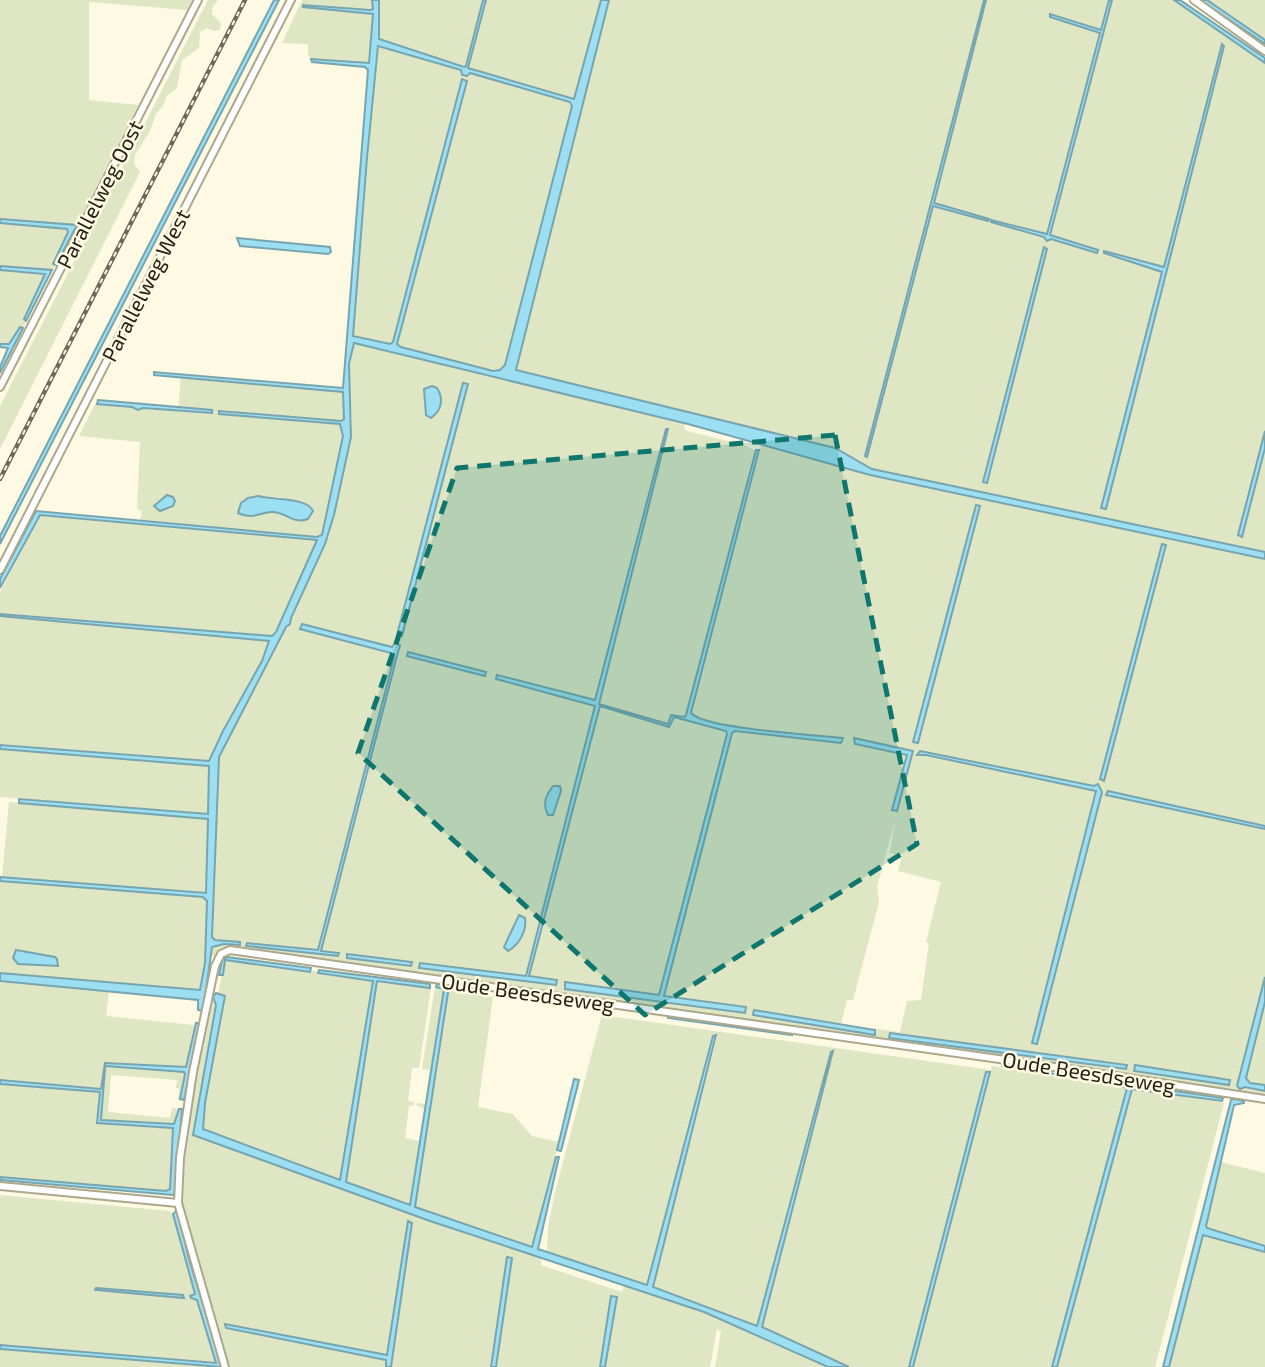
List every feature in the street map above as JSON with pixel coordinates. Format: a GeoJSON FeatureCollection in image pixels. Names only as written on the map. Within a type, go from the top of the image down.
{"type":"FeatureCollection","features":[{"type":"Feature","properties":{"kind":"street","name":"Parallelweg Oost"},"geometry":{"type":"LineString","coordinates":[[0,387],[198,0]]}},
{"type":"Feature","properties":{"kind":"street","name":"Parallelweg West"},"geometry":{"type":"LineString","coordinates":[[0,570],[291,0]]}},
{"type":"Feature","properties":{"kind":"street"},"geometry":{"type":"LineString","coordinates":[[1194,0],[1265,51]]}},
{"type":"Feature","properties":{"kind":"street","name":"Oude Beesdseweg"},"geometry":{"type":"LineString","coordinates":[[225,1367],[178,1203],[180,1158],[198,1045],[216,961],[221,954],[230,950],[1265,1099]]}},
{"type":"Feature","properties":{"kind":"street"},"geometry":{"type":"LineString","coordinates":[[0,1186],[178,1203]]}},
{"type":"Feature","properties":{"kind":"highlighted area"},"geometry":{"type":"Polygon","coordinates":[[[835,435],[917,844],[645,1015],[358,753],[457,468],[835,435]]]}},
{"type":"Feature","properties":{"kind":"green space"},"geometry":{"type":"Polygon","coordinates":[[[0,0],[192,0],[187,10],[89,2],[89,100],[138,105],[77,225],[0,219],[0,0]]]}},
{"type":"Feature","properties":{"kind":"green space"},"geometry":{"type":"Polygon","coordinates":[[[208,0],[218,0],[212,8],[212,14],[221,23],[220,30],[207,28],[200,32],[199,48],[182,60],[177,88],[167,96],[135,155],[134,164],[140,172],[0,449],[0,406],[208,0]]]}},
{"type":"Feature","properties":{"kind":"green space"},"geometry":{"type":"Polygon","coordinates":[[[302,0],[372,0],[373,10],[303,6],[373,13],[369,63],[311,59],[308,55],[308,44],[282,43],[302,0]]]}},
{"type":"Feature","properties":{"kind":"green space"},"geometry":{"type":"Polygon","coordinates":[[[379,0],[483,0],[466,66],[461,67],[378,39],[379,0]]]}},
{"type":"Feature","properties":{"kind":"green space"},"geometry":{"type":"Polygon","coordinates":[[[486,0],[601,0],[574,99],[468,68],[486,0]]]}},
{"type":"Feature","properties":{"kind":"green space"},"geometry":{"type":"Polygon","coordinates":[[[609,0],[1174,0],[1265,63],[1265,552],[872,469],[867,465],[694,413],[515,370],[609,0]]]}},
{"type":"Feature","properties":{"kind":"green space"},"geometry":{"type":"Polygon","coordinates":[[[1197,0],[1265,0],[1265,48],[1197,0]]]}},
{"type":"Feature","properties":{"kind":"green space"},"geometry":{"type":"Polygon","coordinates":[[[382,45],[570,102],[572,106],[505,365],[500,370],[494,371],[397,344],[465,86],[466,81],[462,80],[393,342],[389,344],[353,336],[377,49],[382,45]]]}},
{"type":"Feature","properties":{"kind":"green space"},"geometry":{"type":"Polygon","coordinates":[[[0,223],[67,229],[69,232],[52,270],[0,266],[0,223]]]}},
{"type":"Feature","properties":{"kind":"green space"},"geometry":{"type":"Polygon","coordinates":[[[0,270],[43,273],[46,276],[24,319],[26,321],[23,328],[20,327],[12,340],[4,344],[0,344],[0,270]]]}},
{"type":"Feature","properties":{"kind":"green space"},"geometry":{"type":"Polygon","coordinates":[[[354,343],[685,424],[687,431],[744,445],[755,451],[685,717],[671,715],[669,724],[599,704],[668,429],[595,701],[497,676],[496,679],[595,705],[526,976],[420,963],[419,968],[557,980],[529,977],[599,706],[669,727],[674,716],[726,731],[727,734],[659,995],[664,996],[732,733],[735,731],[842,738],[727,726],[692,714],[762,443],[870,475],[1265,559],[1265,826],[1108,791],[1107,795],[1265,829],[1265,977],[1238,1082],[1244,1087],[1265,1091],[1265,1098],[782,1024],[303,957],[225,949],[210,958],[214,945],[224,944],[215,940],[212,934],[219,757],[286,627],[290,624],[325,544],[334,515],[352,426],[349,364],[354,343]],[[463,383],[397,634],[402,636],[463,383]],[[976,505],[913,742],[917,743],[980,506],[976,505]],[[302,624],[392,653],[394,658],[318,951],[247,943],[246,946],[337,956],[338,953],[321,951],[400,652],[400,645],[395,643],[392,647],[302,624]],[[855,744],[907,755],[896,811],[913,751],[855,744]],[[1097,791],[1032,1043],[1036,1044],[1097,791]],[[895,820],[877,887],[879,902],[853,1000],[847,1000],[841,1024],[900,1032],[907,1001],[921,1000],[929,943],[926,942],[941,882],[898,871],[902,855],[890,853],[895,820]],[[519,915],[504,947],[513,948],[526,925],[519,915]],[[347,955],[347,958],[410,966],[411,962],[347,955]],[[754,1010],[753,1015],[875,1035],[875,1030],[754,1010]],[[889,1034],[1126,1069],[1127,1065],[889,1034]],[[1135,1065],[1134,1071],[1229,1085],[1230,1080],[1135,1065]]]}},
{"type":"Feature","properties":{"kind":"green space"},"geometry":{"type":"Polygon","coordinates":[[[181,378],[343,392],[344,419],[340,421],[220,411],[220,414],[340,424],[343,436],[322,535],[317,537],[140,521],[142,511],[137,509],[140,442],[79,436],[95,404],[178,411],[181,378]],[[257,496],[270,512],[282,514],[291,520],[299,503],[279,497],[257,496]]]}},
{"type":"Feature","properties":{"kind":"green space"},"geometry":{"type":"Polygon","coordinates":[[[40,515],[317,540],[272,636],[0,613],[0,592],[40,515]]]}},
{"type":"Feature","properties":{"kind":"green space"},"geometry":{"type":"Polygon","coordinates":[[[0,616],[269,641],[262,661],[209,761],[0,744],[0,616]]]}},
{"type":"Feature","properties":{"kind":"green space"},"geometry":{"type":"Polygon","coordinates":[[[0,749],[209,765],[208,814],[0,797],[0,749]]]}},
{"type":"Feature","properties":{"kind":"green space"},"geometry":{"type":"Polygon","coordinates":[[[9,802],[206,819],[207,894],[2,877],[9,802]]]}},
{"type":"Feature","properties":{"kind":"green space"},"geometry":{"type":"Polygon","coordinates":[[[0,881],[203,897],[207,901],[205,963],[200,990],[0,973],[0,881]],[[16,950],[18,964],[57,966],[51,956],[16,950]]]}},
{"type":"Feature","properties":{"kind":"green space"},"geometry":{"type":"Polygon","coordinates":[[[225,959],[431,987],[419,1068],[412,1068],[408,1101],[414,1102],[414,1105],[409,1106],[405,1138],[419,1141],[424,1109],[416,1105],[425,1104],[430,1070],[422,1069],[435,987],[444,989],[410,1206],[346,1182],[377,982],[373,981],[340,1181],[203,1130],[205,1103],[225,996],[218,994],[225,959]]]}},
{"type":"Feature","properties":{"kind":"green space"},"geometry":{"type":"Polygon","coordinates":[[[0,982],[109,991],[106,1016],[194,1025],[186,1068],[105,1063],[101,1089],[0,1080],[0,982]]]}},
{"type":"Feature","properties":{"kind":"green space"},"geometry":{"type":"Polygon","coordinates":[[[447,989],[493,997],[478,1107],[513,1114],[532,1136],[559,1142],[532,1247],[415,1207],[447,989]]]}},
{"type":"Feature","properties":{"kind":"green space"},"geometry":{"type":"Polygon","coordinates":[[[215,1001],[193,1135],[541,1258],[541,1265],[622,1292],[624,1286],[704,1312],[828,1367],[715,1367],[721,1331],[717,1329],[710,1367],[496,1367],[512,1259],[507,1258],[491,1367],[391,1367],[412,1223],[408,1221],[388,1355],[226,1324],[227,1328],[387,1360],[386,1367],[230,1367],[204,1286],[183,1204],[185,1145],[210,1002],[215,1001]]]}},
{"type":"Feature","properties":{"kind":"green space"},"geometry":{"type":"Polygon","coordinates":[[[1265,1002],[1265,1085],[1246,1081],[1246,1078],[1265,1002]]]}},
{"type":"Feature","properties":{"kind":"green space"},"geometry":{"type":"Polygon","coordinates":[[[602,1015],[991,1070],[992,1066],[1127,1088],[1052,1367],[849,1367],[758,1326],[653,1287],[717,1037],[713,1036],[647,1285],[547,1252],[548,1227],[555,1192],[602,1015]]]}},
{"type":"Feature","properties":{"kind":"green space"},"geometry":{"type":"Polygon","coordinates":[[[106,1066],[184,1072],[180,1099],[179,1089],[176,1088],[177,1080],[111,1075],[108,1112],[170,1118],[172,1108],[179,1109],[176,1123],[101,1120],[106,1066]]]}},
{"type":"Feature","properties":{"kind":"green space"},"geometry":{"type":"Polygon","coordinates":[[[0,1084],[101,1092],[96,1121],[173,1128],[170,1189],[166,1191],[0,1177],[0,1084]]]}},
{"type":"Feature","properties":{"kind":"green space"},"geometry":{"type":"Polygon","coordinates":[[[1131,1089],[1224,1103],[1155,1367],[1057,1367],[1131,1089]]]}},
{"type":"Feature","properties":{"kind":"green space"},"geometry":{"type":"Polygon","coordinates":[[[1221,1162],[1265,1173],[1265,1246],[1205,1226],[1221,1162]]]}},
{"type":"Feature","properties":{"kind":"green space"},"geometry":{"type":"Polygon","coordinates":[[[0,1195],[170,1211],[217,1367],[0,1367],[0,1195]]]}},
{"type":"Feature","properties":{"kind":"green space"},"geometry":{"type":"Polygon","coordinates":[[[1204,1234],[1265,1252],[1265,1367],[1169,1367],[1204,1234]]]}},
{"type":"Feature","properties":{"kind":"water"},"geometry":{"type":"Polygon","coordinates":[[[274,0],[279,0],[0,544],[0,536],[274,0]]]}},
{"type":"Feature","properties":{"kind":"water"},"geometry":{"type":"Polygon","coordinates":[[[372,0],[379,0],[379,39],[464,67],[483,0],[486,0],[468,68],[574,99],[601,0],[609,0],[516,370],[835,448],[872,469],[1265,552],[1265,559],[870,475],[688,424],[354,343],[349,364],[351,437],[325,544],[290,624],[286,627],[219,757],[212,937],[215,940],[240,942],[240,945],[224,944],[212,947],[203,1011],[198,1010],[198,1000],[0,981],[0,973],[200,990],[205,963],[207,901],[203,897],[0,881],[0,877],[206,893],[208,819],[19,803],[19,799],[208,814],[209,766],[0,749],[0,745],[209,761],[262,661],[269,641],[0,614],[272,636],[317,540],[40,515],[0,588],[0,579],[36,511],[317,537],[322,535],[343,436],[340,424],[219,414],[219,411],[341,421],[344,419],[343,392],[154,375],[154,372],[343,388],[368,70],[365,67],[312,62],[311,59],[369,63],[373,14],[303,5],[373,9],[372,0]],[[378,46],[353,336],[390,344],[393,342],[462,79],[467,81],[397,344],[493,371],[500,370],[505,365],[572,106],[570,102],[470,73],[467,76],[462,75],[461,70],[378,46]]]}},
{"type":"Feature","properties":{"kind":"water"},"geometry":{"type":"Polygon","coordinates":[[[984,0],[934,203],[989,219],[988,221],[933,206],[867,457],[865,456],[984,0]]]}},
{"type":"Feature","properties":{"kind":"water"},"geometry":{"type":"Polygon","coordinates":[[[1109,0],[1112,0],[1050,235],[1098,250],[1097,253],[1051,239],[1047,241],[1044,237],[991,220],[1047,234],[1100,33],[1050,17],[1050,14],[1101,30],[1109,0]]]}},
{"type":"Feature","properties":{"kind":"water"},"geometry":{"type":"Polygon","coordinates":[[[1174,0],[1180,0],[1265,58],[1265,63],[1174,0]]]}},
{"type":"Feature","properties":{"kind":"water"},"geometry":{"type":"Polygon","coordinates":[[[1200,0],[1207,0],[1265,40],[1265,44],[1200,0]]]}},
{"type":"Feature","properties":{"kind":"water"},"geometry":{"type":"Polygon","coordinates":[[[1222,44],[1224,46],[1106,509],[1101,508],[1162,272],[1104,251],[1164,267],[1222,44]]]}},
{"type":"Feature","properties":{"kind":"water"},"geometry":{"type":"Polygon","coordinates":[[[0,219],[77,225],[56,265],[53,264],[67,229],[0,223],[0,219]]]}},
{"type":"Feature","properties":{"kind":"water"},"geometry":{"type":"Polygon","coordinates":[[[237,238],[330,247],[331,252],[328,254],[240,246],[237,238]]]}},
{"type":"Feature","properties":{"kind":"water"},"geometry":{"type":"Polygon","coordinates":[[[1044,247],[1047,249],[987,483],[983,482],[1044,247]]]}},
{"type":"Feature","properties":{"kind":"water"},"geometry":{"type":"Polygon","coordinates":[[[0,266],[52,270],[26,321],[24,319],[45,274],[0,270],[0,266]]]}},
{"type":"Feature","properties":{"kind":"water"},"geometry":{"type":"Polygon","coordinates":[[[20,327],[23,328],[0,373],[8,348],[0,347],[0,344],[9,344],[20,327]]]}},
{"type":"Feature","properties":{"kind":"water"},"geometry":{"type":"Polygon","coordinates":[[[463,383],[468,384],[402,636],[397,635],[463,383]]]}},
{"type":"Feature","properties":{"kind":"water"},"geometry":{"type":"Polygon","coordinates":[[[432,386],[437,388],[441,400],[440,408],[431,418],[426,415],[424,389],[432,386]]]}},
{"type":"Feature","properties":{"kind":"water"},"geometry":{"type":"Polygon","coordinates":[[[98,400],[212,410],[212,413],[143,408],[138,410],[97,404],[98,400]]]}},
{"type":"Feature","properties":{"kind":"water"},"geometry":{"type":"Polygon","coordinates":[[[666,429],[599,704],[668,724],[671,715],[685,717],[756,450],[759,450],[691,713],[700,719],[738,727],[843,738],[841,743],[735,731],[732,733],[664,996],[746,1007],[745,1013],[565,989],[565,982],[659,995],[727,734],[726,731],[674,717],[669,727],[600,706],[529,976],[557,980],[556,985],[419,968],[420,963],[526,976],[595,706],[496,679],[497,675],[595,700],[666,429]]]}},
{"type":"Feature","properties":{"kind":"water"},"geometry":{"type":"Polygon","coordinates":[[[1265,431],[1265,448],[1242,537],[1238,535],[1265,431]]]}},
{"type":"Feature","properties":{"kind":"water"},"geometry":{"type":"Polygon","coordinates":[[[167,495],[173,497],[173,506],[160,511],[154,506],[167,495]]]}},
{"type":"Feature","properties":{"kind":"water"},"geometry":{"type":"Polygon","coordinates":[[[258,496],[297,501],[309,506],[313,511],[308,519],[302,520],[276,512],[251,516],[238,513],[241,503],[258,496]]]}},
{"type":"Feature","properties":{"kind":"water"},"geometry":{"type":"Polygon","coordinates":[[[976,505],[980,506],[918,743],[913,742],[976,505]]]}},
{"type":"Feature","properties":{"kind":"water"},"geometry":{"type":"Polygon","coordinates":[[[1162,544],[1166,545],[1104,781],[1100,779],[1162,544]]]}},
{"type":"Feature","properties":{"kind":"water"},"geometry":{"type":"Polygon","coordinates":[[[302,624],[392,647],[395,643],[400,645],[321,951],[339,953],[338,956],[246,946],[247,943],[318,950],[394,658],[391,653],[300,629],[302,624]]]}},
{"type":"Feature","properties":{"kind":"water"},"geometry":{"type":"Polygon","coordinates":[[[408,652],[486,672],[485,676],[407,656],[408,652]]]}},
{"type":"Feature","properties":{"kind":"water"},"geometry":{"type":"Polygon","coordinates":[[[854,738],[913,751],[897,811],[892,810],[907,755],[855,744],[854,738]]]}},
{"type":"Feature","properties":{"kind":"water"},"geometry":{"type":"Polygon","coordinates":[[[920,751],[1094,786],[1098,784],[1102,792],[1037,1044],[1032,1043],[1096,791],[917,755],[920,751]]]}},
{"type":"Feature","properties":{"kind":"water"},"geometry":{"type":"Polygon","coordinates":[[[553,786],[560,786],[561,791],[553,815],[548,815],[546,800],[553,786]]]}},
{"type":"Feature","properties":{"kind":"water"},"geometry":{"type":"Polygon","coordinates":[[[1108,791],[1265,826],[1265,829],[1106,795],[1108,791]]]}},
{"type":"Feature","properties":{"kind":"water"},"geometry":{"type":"Polygon","coordinates":[[[519,915],[525,918],[523,933],[516,945],[508,951],[504,947],[519,915]]]}},
{"type":"Feature","properties":{"kind":"water"},"geometry":{"type":"Polygon","coordinates":[[[16,950],[55,957],[58,966],[18,964],[13,958],[16,950]]]}},
{"type":"Feature","properties":{"kind":"water"},"geometry":{"type":"Polygon","coordinates":[[[347,954],[412,962],[411,966],[347,958],[347,954]]]}},
{"type":"Feature","properties":{"kind":"water"},"geometry":{"type":"Polygon","coordinates":[[[227,957],[311,968],[310,972],[225,960],[223,975],[219,975],[222,960],[227,957]]]}},
{"type":"Feature","properties":{"kind":"water"},"geometry":{"type":"Polygon","coordinates":[[[319,970],[430,984],[430,988],[377,981],[346,1182],[410,1205],[444,989],[436,987],[437,984],[449,986],[415,1207],[532,1247],[556,1157],[559,1157],[538,1249],[647,1285],[713,1036],[716,1035],[653,1287],[757,1326],[833,1051],[762,1327],[849,1367],[828,1367],[704,1312],[430,1221],[193,1135],[216,1005],[213,997],[216,993],[225,996],[205,1103],[203,1129],[340,1180],[373,981],[318,973],[319,970]]]}},
{"type":"Feature","properties":{"kind":"water"},"geometry":{"type":"Polygon","coordinates":[[[1265,977],[1265,1002],[1246,1078],[1250,1083],[1265,1085],[1265,1091],[1245,1087],[1240,1089],[1237,1086],[1265,977]]]}},
{"type":"Feature","properties":{"kind":"water"},"geometry":{"type":"Polygon","coordinates":[[[754,1010],[875,1030],[875,1035],[753,1015],[754,1010]]]}},
{"type":"Feature","properties":{"kind":"water"},"geometry":{"type":"Polygon","coordinates":[[[668,1015],[792,1032],[792,1035],[668,1018],[668,1015]]]}},
{"type":"Feature","properties":{"kind":"water"},"geometry":{"type":"Polygon","coordinates":[[[196,1023],[200,1023],[184,1100],[180,1099],[184,1072],[105,1068],[101,1120],[174,1124],[179,1109],[182,1109],[173,1195],[0,1180],[0,1177],[166,1191],[170,1189],[173,1128],[97,1123],[100,1092],[0,1084],[0,1080],[101,1089],[105,1063],[186,1067],[196,1023]]]}},
{"type":"Feature","properties":{"kind":"water"},"geometry":{"type":"Polygon","coordinates":[[[890,1033],[1127,1065],[1126,1069],[889,1038],[890,1033]]]}},
{"type":"Feature","properties":{"kind":"water"},"geometry":{"type":"Polygon","coordinates":[[[1002,1063],[1100,1078],[1099,1081],[1002,1066],[1002,1063]]]}},
{"type":"Feature","properties":{"kind":"water"},"geometry":{"type":"Polygon","coordinates":[[[1135,1065],[1230,1080],[1229,1085],[1134,1071],[1135,1065]]]}},
{"type":"Feature","properties":{"kind":"water"},"geometry":{"type":"Polygon","coordinates":[[[986,1072],[990,1072],[913,1367],[909,1367],[986,1072]]]}},
{"type":"Feature","properties":{"kind":"water"},"geometry":{"type":"Polygon","coordinates":[[[574,1079],[579,1080],[561,1151],[557,1150],[574,1079]]]}},
{"type":"Feature","properties":{"kind":"water"},"geometry":{"type":"Polygon","coordinates":[[[1107,1081],[1223,1098],[1222,1101],[1132,1089],[1057,1367],[1052,1367],[1127,1088],[1107,1081]]]}},
{"type":"Feature","properties":{"kind":"water"},"geometry":{"type":"Polygon","coordinates":[[[1231,1100],[1244,1103],[1234,1105],[1206,1226],[1265,1246],[1265,1252],[1203,1235],[1169,1367],[1163,1367],[1231,1100]]]}},
{"type":"Feature","properties":{"kind":"water"},"geometry":{"type":"Polygon","coordinates":[[[177,1210],[222,1367],[0,1349],[0,1345],[216,1363],[197,1300],[190,1296],[195,1294],[173,1214],[177,1210]]]}},
{"type":"Feature","properties":{"kind":"water"},"geometry":{"type":"Polygon","coordinates":[[[408,1221],[412,1223],[391,1367],[386,1367],[386,1360],[226,1328],[225,1324],[387,1355],[408,1221]]]}},
{"type":"Feature","properties":{"kind":"water"},"geometry":{"type":"Polygon","coordinates":[[[507,1257],[512,1258],[496,1367],[491,1367],[507,1257]]]}},
{"type":"Feature","properties":{"kind":"water"},"geometry":{"type":"Polygon","coordinates":[[[95,1290],[183,1295],[184,1298],[95,1290]]]}},
{"type":"Feature","properties":{"kind":"water"},"geometry":{"type":"Polygon","coordinates":[[[611,1296],[617,1297],[605,1367],[600,1367],[611,1296]]]}},
{"type":"Feature","properties":{"kind":"waterway"},"geometry":{"type":"LineString","coordinates":[[0,1189],[27,1192]]}},
{"type":"Feature","properties":{"kind":"waterway"},"geometry":{"type":"LineString","coordinates":[[86,1197],[162,1205]]}},
{"type":"Feature","properties":{"kind":"railway"},"geometry":{"type":"LineString","coordinates":[[0,479],[245,0]]}}]}
